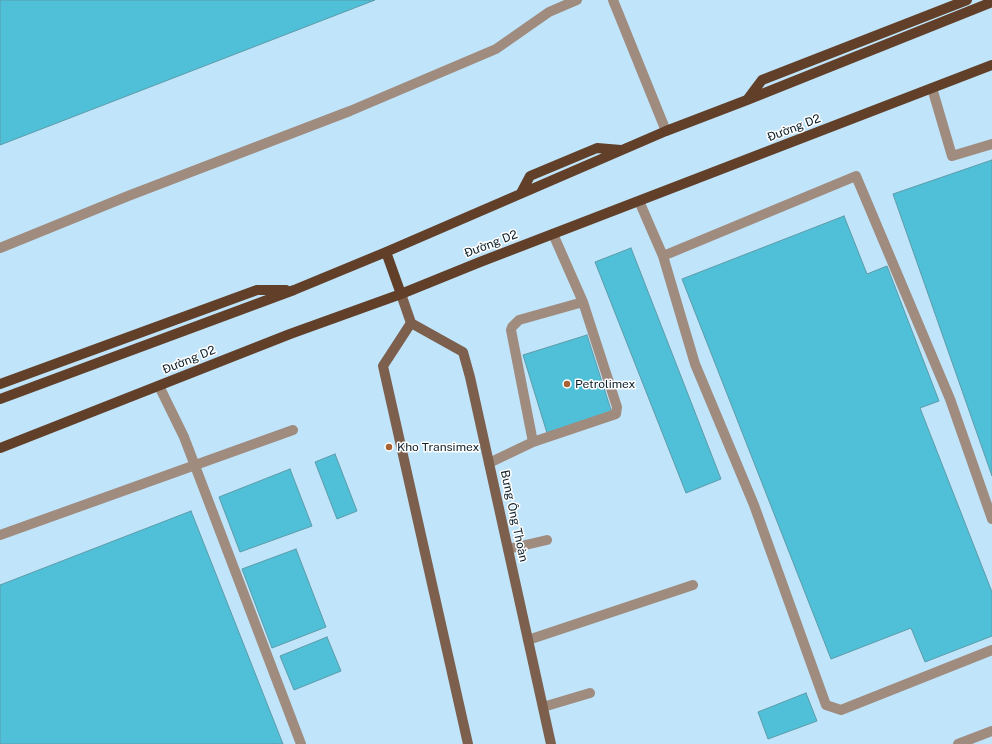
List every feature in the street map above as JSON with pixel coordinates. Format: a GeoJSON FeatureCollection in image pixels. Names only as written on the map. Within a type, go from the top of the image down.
{"type":"FeatureCollection","features":[{"type":"Feature","properties":{"kind":"main road"},"geometry":{"type":"LineString","coordinates":[[747,100],[762,80],[967,0]]}},
{"type":"Feature","properties":{"kind":"main road"},"geometry":{"type":"LineString","coordinates":[[0,398],[294,290],[386,252],[521,194],[530,176],[597,148],[623,150],[666,131],[992,2]]}},
{"type":"Feature","properties":{"kind":"main road","name":"Đường D2"},"geometry":{"type":"LineString","coordinates":[[0,448],[290,334],[401,294],[480,262],[992,65]]}},
{"type":"Feature","properties":{"kind":"main road"},"geometry":{"type":"LineString","coordinates":[[386,252],[401,294]]}},
{"type":"Feature","properties":{"kind":"main road"},"geometry":{"type":"LineString","coordinates":[[0,384],[257,290],[294,290]]}},
{"type":"Feature","properties":{"kind":"street"},"geometry":{"type":"LineString","coordinates":[[0,248],[128,196],[350,111],[496,49],[549,12],[576,0]]}},
{"type":"Feature","properties":{"kind":"street"},"geometry":{"type":"LineString","coordinates":[[613,0],[666,131]]}},
{"type":"Feature","properties":{"kind":"street"},"geometry":{"type":"LineString","coordinates":[[932,88],[952,156],[992,144]]}},
{"type":"Feature","properties":{"kind":"street"},"geometry":{"type":"LineString","coordinates":[[663,256],[856,176],[950,399],[992,519]]}},
{"type":"Feature","properties":{"kind":"street"},"geometry":{"type":"LineString","coordinates":[[639,201],[663,256],[695,364],[754,505],[826,705],[841,710],[992,650]]}},
{"type":"Feature","properties":{"kind":"street"},"geometry":{"type":"LineString","coordinates":[[489,463],[533,442],[616,414],[617,407],[583,302],[553,234]]}},
{"type":"Feature","properties":{"kind":"street"},"geometry":{"type":"LineString","coordinates":[[401,294],[411,323],[383,366],[468,744]]}},
{"type":"Feature","properties":{"kind":"street"},"geometry":{"type":"LineString","coordinates":[[533,442],[511,330],[512,326],[520,320],[583,302]]}},
{"type":"Feature","properties":{"kind":"street","name":"Bưng Ông Thoàn"},"geometry":{"type":"LineString","coordinates":[[411,323],[463,352],[470,377],[551,744]]}},
{"type":"Feature","properties":{"kind":"street"},"geometry":{"type":"LineString","coordinates":[[158,386],[184,438],[195,465],[302,744]]}},
{"type":"Feature","properties":{"kind":"street"},"geometry":{"type":"LineString","coordinates":[[0,535],[293,430]]}},
{"type":"Feature","properties":{"kind":"street"},"geometry":{"type":"LineString","coordinates":[[508,549],[547,540]]}},
{"type":"Feature","properties":{"kind":"street"},"geometry":{"type":"LineString","coordinates":[[528,640],[693,585]]}},
{"type":"Feature","properties":{"kind":"street"},"geometry":{"type":"LineString","coordinates":[[543,707],[590,693]]}},
{"type":"Feature","properties":{"kind":"street"},"geometry":{"type":"LineString","coordinates":[[958,744],[992,731]]}},
{"type":"Feature","properties":{"kind":"shaded area"},"geometry":{"type":"Polygon","coordinates":[[[0,0],[992,0],[992,744],[0,744],[0,0]]]}},
{"type":"Feature","properties":{"kind":"building"},"geometry":{"type":"Polygon","coordinates":[[[0,0],[375,0],[0,145],[0,0]]]}},
{"type":"Feature","properties":{"kind":"building"},"geometry":{"type":"Polygon","coordinates":[[[992,160],[992,476],[893,194],[992,160]]]}},
{"type":"Feature","properties":{"kind":"building"},"geometry":{"type":"Polygon","coordinates":[[[844,216],[867,274],[887,266],[939,401],[920,408],[992,592],[992,636],[925,662],[911,628],[831,659],[682,279],[844,216]]]}},
{"type":"Feature","properties":{"kind":"building"},"geometry":{"type":"Polygon","coordinates":[[[631,248],[721,479],[686,493],[595,262],[631,248]]]}},
{"type":"Feature","properties":{"kind":"building","name":"Petrolimex"},"geometry":{"type":"Polygon","coordinates":[[[587,335],[612,413],[547,433],[523,355],[587,335]]]}},
{"type":"Feature","properties":{"kind":"building"},"geometry":{"type":"Polygon","coordinates":[[[335,454],[357,511],[337,519],[315,462],[335,454]]]}},
{"type":"Feature","properties":{"kind":"building"},"geometry":{"type":"Polygon","coordinates":[[[290,469],[312,526],[240,552],[219,497],[290,469]]]}},
{"type":"Feature","properties":{"kind":"building"},"geometry":{"type":"Polygon","coordinates":[[[191,511],[283,744],[0,744],[0,585],[191,511]]]}},
{"type":"Feature","properties":{"kind":"building"},"geometry":{"type":"Polygon","coordinates":[[[296,549],[326,627],[272,648],[242,569],[296,549]]]}},
{"type":"Feature","properties":{"kind":"building"},"geometry":{"type":"Polygon","coordinates":[[[327,637],[341,671],[294,690],[280,656],[327,637]]]}},
{"type":"Feature","properties":{"kind":"building"},"geometry":{"type":"Polygon","coordinates":[[[806,693],[817,721],[768,739],[758,712],[806,693]]]}},
{"type":"Feature","properties":{"kind":"place","name":"Petrolimex"},"geometry":{"type":"Point","coordinates":[567,384]}},
{"type":"Feature","properties":{"kind":"place","name":"Kho Transimex"},"geometry":{"type":"Point","coordinates":[389,447]}}]}
